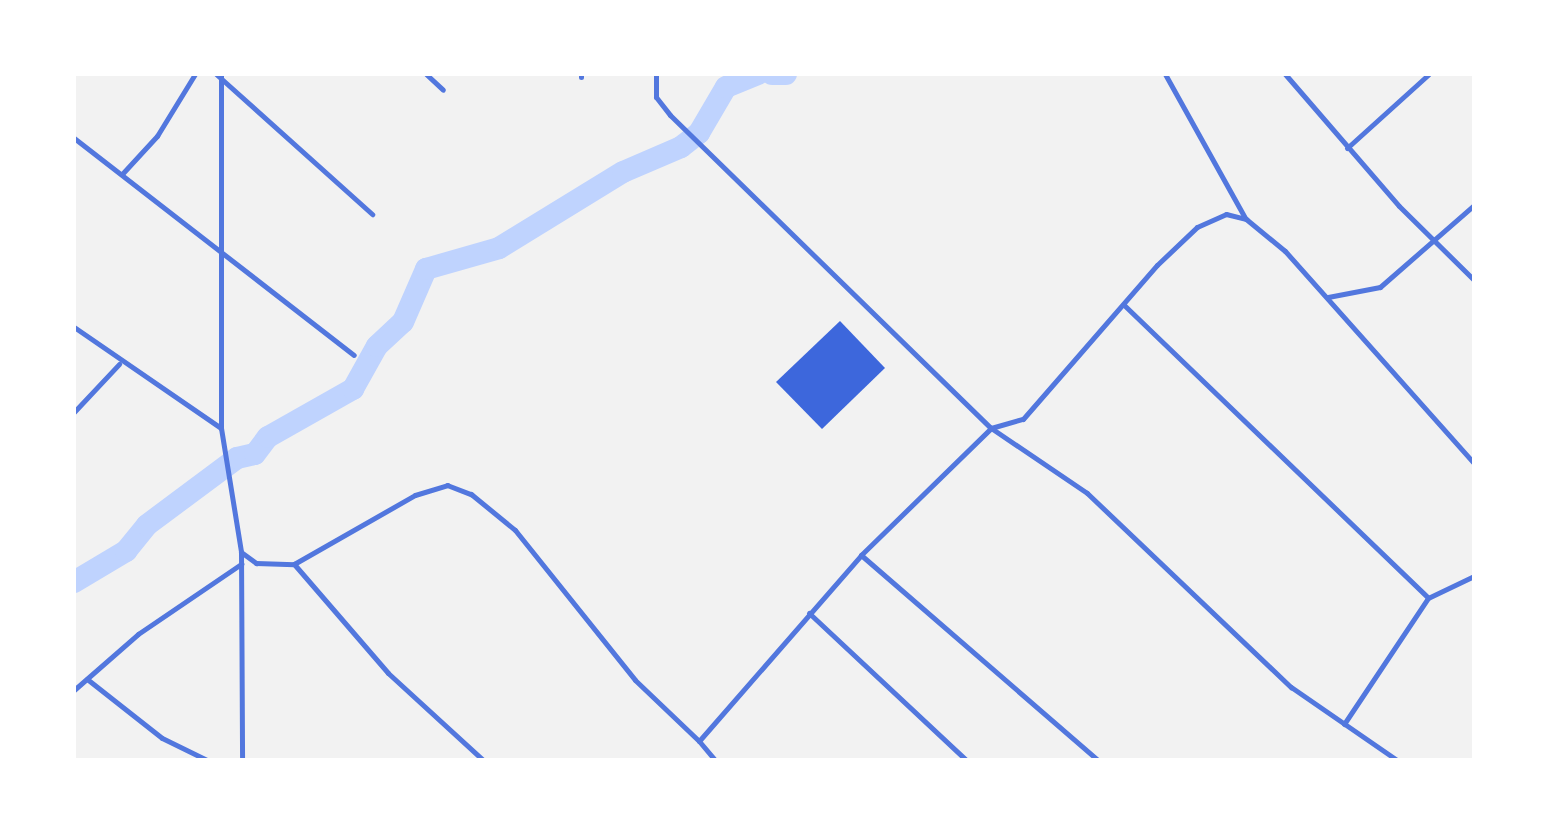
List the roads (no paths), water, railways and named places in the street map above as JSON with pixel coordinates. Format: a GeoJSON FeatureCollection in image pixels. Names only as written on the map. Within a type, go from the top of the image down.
{"type":"FeatureCollection","features":[{"type":"Feature","properties":{"kind":"street"},"geometry":{"type":"LineString","coordinates":[[122,174],[157,136],[195,74]]}},
{"type":"Feature","properties":{"kind":"street"},"geometry":{"type":"LineString","coordinates":[[426,74],[443,90]]}},
{"type":"Feature","properties":{"kind":"street"},"geometry":{"type":"LineString","coordinates":[[656,74],[656,97],[747,193],[991,428],[1087,493],[1291,687],[1397,760]]}},
{"type":"Feature","properties":{"kind":"street"},"geometry":{"type":"LineString","coordinates":[[1165,74],[1246,219],[1327,297],[1474,463]]}},
{"type":"Feature","properties":{"kind":"street"},"geometry":{"type":"LineString","coordinates":[[1285,74],[1347,148],[1429,237],[1474,280]]}},
{"type":"Feature","properties":{"kind":"street"},"geometry":{"type":"LineString","coordinates":[[1347,148],[1429,74]]}},
{"type":"Feature","properties":{"kind":"street"},"geometry":{"type":"LineString","coordinates":[[219,75],[372,214]]}},
{"type":"Feature","properties":{"kind":"street"},"geometry":{"type":"LineString","coordinates":[[219,75],[221,428],[225,472],[241,552],[242,760]]}},
{"type":"Feature","properties":{"kind":"street"},"geometry":{"type":"LineString","coordinates":[[74,138],[221,247],[354,355]]}},
{"type":"Feature","properties":{"kind":"street"},"geometry":{"type":"LineString","coordinates":[[1327,297],[1380,287],[1429,237],[1474,205]]}},
{"type":"Feature","properties":{"kind":"street"},"geometry":{"type":"LineString","coordinates":[[699,741],[861,555],[991,428],[1023,419],[1197,227],[1226,214],[1246,219]]}},
{"type":"Feature","properties":{"kind":"street"},"geometry":{"type":"LineString","coordinates":[[1124,305],[1428,598]]}},
{"type":"Feature","properties":{"kind":"street"},"geometry":{"type":"LineString","coordinates":[[74,327],[119,364],[221,428]]}},
{"type":"Feature","properties":{"kind":"street"},"geometry":{"type":"LineString","coordinates":[[74,412],[119,364]]}},
{"type":"Feature","properties":{"kind":"street"},"geometry":{"type":"LineString","coordinates":[[241,552],[256,563],[294,564],[415,495],[447,485],[471,494],[515,530],[635,680],[715,760]]}},
{"type":"Feature","properties":{"kind":"street"},"geometry":{"type":"LineString","coordinates":[[861,555],[1098,760]]}},
{"type":"Feature","properties":{"kind":"street"},"geometry":{"type":"LineString","coordinates":[[74,690],[241,564]]}},
{"type":"Feature","properties":{"kind":"street"},"geometry":{"type":"LineString","coordinates":[[294,564],[388,673],[478,758]]}},
{"type":"Feature","properties":{"kind":"street"},"geometry":{"type":"LineString","coordinates":[[1344,724],[1428,598],[1474,576]]}},
{"type":"Feature","properties":{"kind":"street"},"geometry":{"type":"LineString","coordinates":[[809,613],[966,760]]}},
{"type":"Feature","properties":{"kind":"street"},"geometry":{"type":"LineString","coordinates":[[87,679],[162,738],[207,760]]}},
{"type":"Feature","properties":{"kind":"waterway"},"geometry":{"type":"LineString","coordinates":[[74,582],[126,551],[147,525],[237,458],[255,454],[268,437],[353,389],[377,346],[403,322],[426,269],[499,248],[623,172],[681,147],[699,133],[726,87],[759,74]]}},
{"type":"Feature","properties":{"kind":"waterway"},"geometry":{"type":"LineString","coordinates":[[772,74],[786,74]]}}]}
